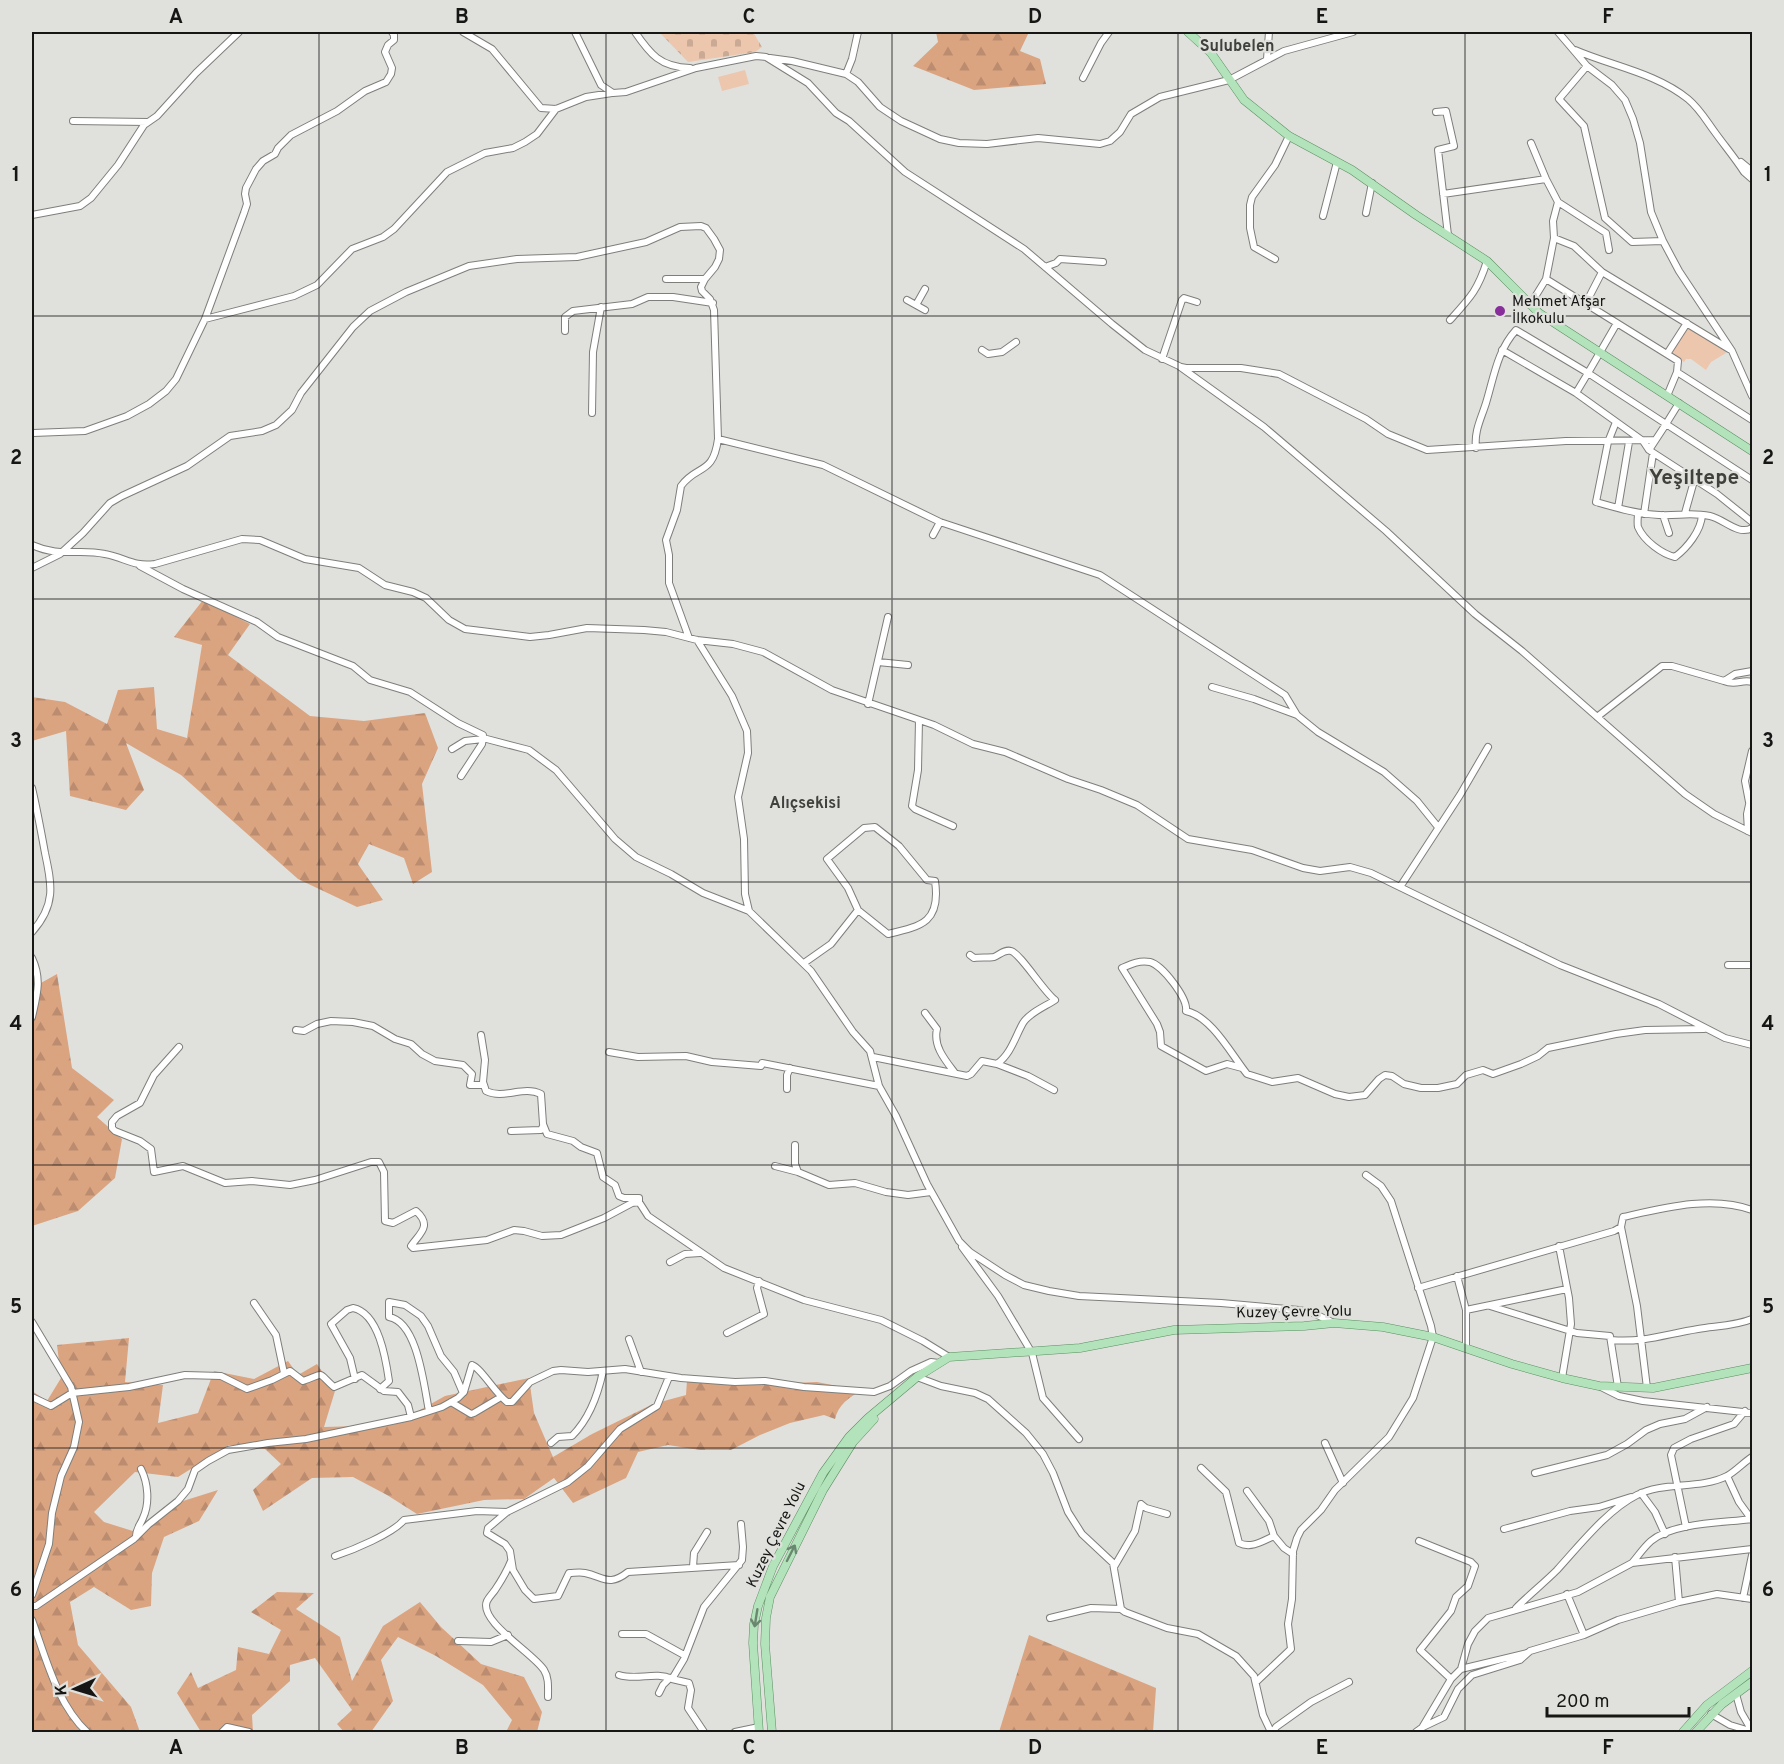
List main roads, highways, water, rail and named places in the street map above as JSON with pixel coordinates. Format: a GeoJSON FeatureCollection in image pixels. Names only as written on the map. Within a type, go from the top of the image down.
{"type":"FeatureCollection","features":[{"type":"Feature","properties":{"kind":"main road"},"geometry":{"type":"LineString","coordinates":[[1181,32],[1204,52],[1244,100],[1287,134],[1372,183],[1487,261],[1530,305],[1752,451]]}},
{"type":"Feature","properties":{"kind":"main road"},"geometry":{"type":"LineString","coordinates":[[1188,32],[1211,53],[1227,81]]}},
{"type":"Feature","properties":{"kind":"main road","name":"Kuzey Çevre Yolu"},"geometry":{"type":"LineString","coordinates":[[759,1730],[753,1643],[758,1606],[763,1589],[802,1509],[823,1473],[849,1437],[917,1377],[949,1358],[1032,1353],[1110,1344],[1174,1330],[1334,1323],[1383,1328],[1432,1337],[1512,1364],[1599,1386],[1647,1388],[1665,1386],[1752,1368]]}},
{"type":"Feature","properties":{"kind":"main road","name":"Kuzey Çevre Yolu"},"geometry":{"type":"LineString","coordinates":[[772,1732],[765,1644],[770,1597],[823,1490],[853,1442],[873,1420],[880,1408]]}},
{"type":"Feature","properties":{"kind":"main road"},"geometry":{"type":"LineString","coordinates":[[1683,1732],[1707,1706],[1752,1671]]}},
{"type":"Feature","properties":{"kind":"main road"},"geometry":{"type":"LineString","coordinates":[[1696,1732],[1711,1714],[1752,1682]]}},
{"type":"Feature","properties":{"kind":"place","name":"Mehmet Afşar İlkokulu"},"geometry":{"type":"Point","coordinates":[1500,311]}},
{"type":"Feature","properties":{"kind":"district","name":"Sulubelen"},"geometry":{"type":"Point","coordinates":[1237,47]}},
{"type":"Feature","properties":{"kind":"district","name":"Yeşiltepe"},"geometry":{"type":"Point","coordinates":[1694,478]}},
{"type":"Feature","properties":{"kind":"district","name":"Alıçsekisi"},"geometry":{"type":"Point","coordinates":[805,804]}}]}
